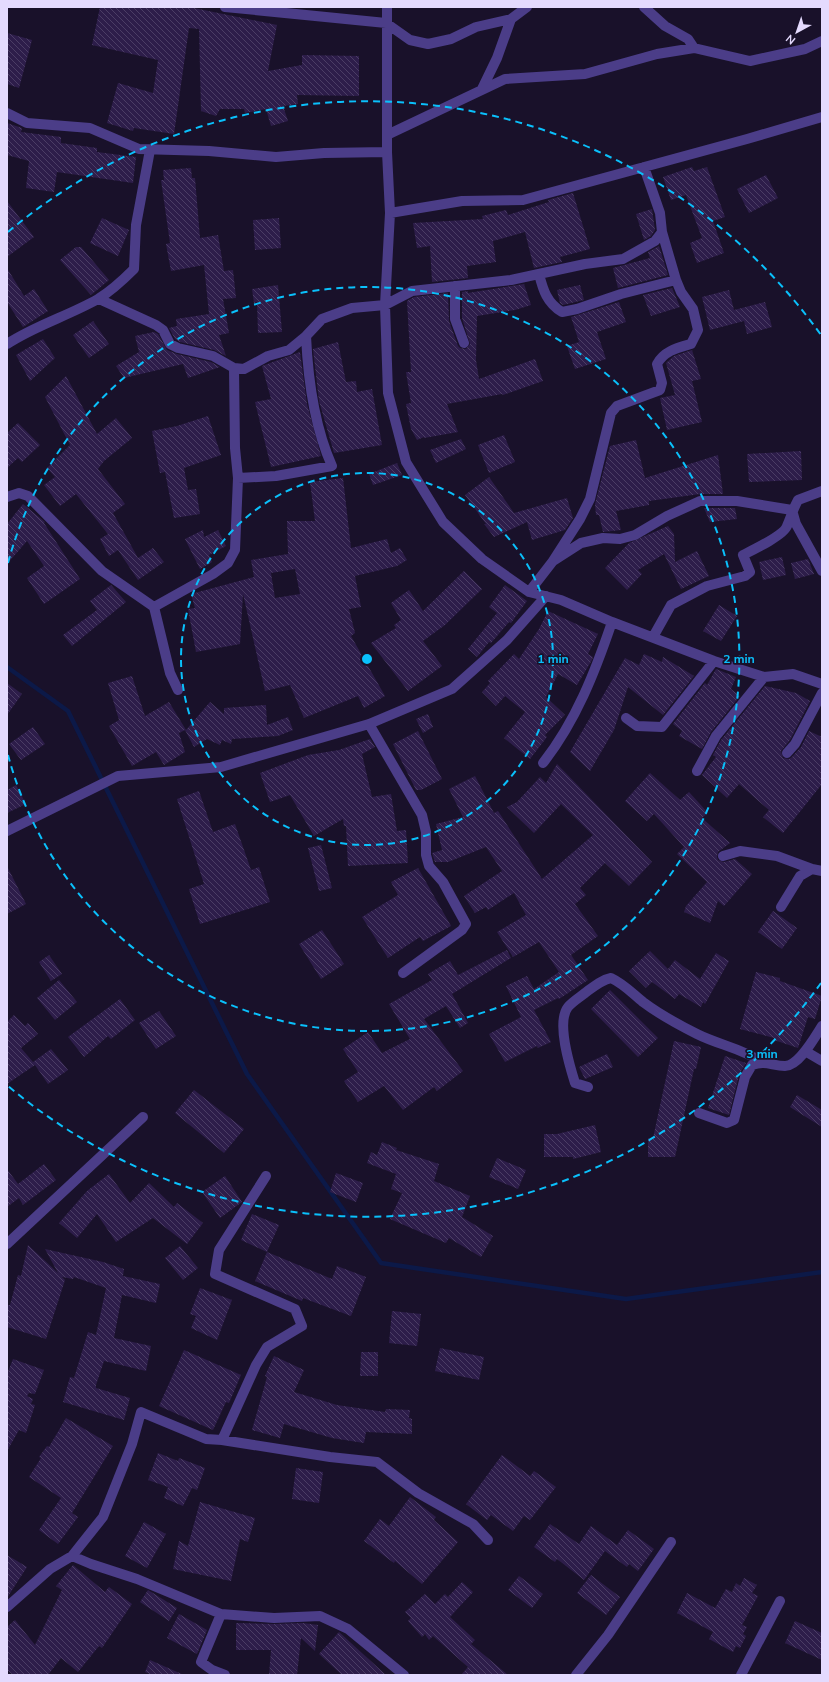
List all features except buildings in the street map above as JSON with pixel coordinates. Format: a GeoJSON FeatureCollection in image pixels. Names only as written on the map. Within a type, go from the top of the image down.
{"type":"FeatureCollection","features":[{"type":"Feature","properties":{"kind":"street"},"geometry":{"type":"LineString","coordinates":[[225,7],[386,23],[410,40],[428,44],[451,39],[476,27],[511,19],[526,7]]}},
{"type":"Feature","properties":{"kind":"street"},"geometry":{"type":"LineString","coordinates":[[387,7],[387,152],[390,213],[385,305],[388,393],[406,462],[443,522],[482,559],[529,592],[561,600],[612,622],[714,661],[764,677],[793,674],[822,684]]}},
{"type":"Feature","properties":{"kind":"street"},"geometry":{"type":"LineString","coordinates":[[644,7],[665,26],[688,39],[694,48]]}},
{"type":"Feature","properties":{"kind":"street"},"geometry":{"type":"LineString","coordinates":[[482,89],[497,58],[511,19]]}},
{"type":"Feature","properties":{"kind":"street"},"geometry":{"type":"LineString","coordinates":[[387,135],[505,79],[585,74],[657,54],[694,48],[750,61],[805,49],[822,41]]}},
{"type":"Feature","properties":{"kind":"street"},"geometry":{"type":"LineString","coordinates":[[7,113],[27,123],[90,128],[139,150],[209,151],[276,157],[324,153],[387,152]]}},
{"type":"Feature","properties":{"kind":"street"},"geometry":{"type":"LineString","coordinates":[[390,213],[462,201],[524,200],[822,117]]}},
{"type":"Feature","properties":{"kind":"street"},"geometry":{"type":"LineString","coordinates":[[7,344],[35,327],[99,299],[122,281],[134,269],[136,225],[150,150]]}},
{"type":"Feature","properties":{"kind":"street"},"geometry":{"type":"LineString","coordinates":[[529,592],[553,561],[580,519],[590,499],[611,413],[617,406],[660,390],[662,383],[657,364],[661,356],[672,350],[691,344],[698,330],[693,309],[681,292],[676,280],[662,232],[660,213],[644,166]]}},
{"type":"Feature","properties":{"kind":"street"},"geometry":{"type":"LineString","coordinates":[[99,299],[156,325],[163,330],[170,344],[178,348],[213,356],[234,368],[244,369],[268,356],[289,350],[306,336],[322,319],[352,308],[385,305],[412,291],[511,280],[585,264],[623,259],[655,240],[662,232]]}},
{"type":"Feature","properties":{"kind":"street"},"geometry":{"type":"LineString","coordinates":[[539,274],[543,290],[553,306],[562,312],[577,309],[621,294],[676,280]]}},
{"type":"Feature","properties":{"kind":"street"},"geometry":{"type":"LineString","coordinates":[[455,286],[455,319],[464,343]]}},
{"type":"Feature","properties":{"kind":"street"},"geometry":{"type":"LineString","coordinates":[[238,478],[276,476],[332,466],[324,447],[307,375],[306,336]]}},
{"type":"Feature","properties":{"kind":"street"},"geometry":{"type":"LineString","coordinates":[[154,607],[213,574],[228,563],[234,550],[238,478],[235,448],[234,368]]}},
{"type":"Feature","properties":{"kind":"street"},"geometry":{"type":"LineString","coordinates":[[653,637],[671,605],[707,586],[745,576],[750,572],[743,555],[764,545],[787,528],[792,510],[798,500],[822,492]]}},
{"type":"Feature","properties":{"kind":"street"},"geometry":{"type":"LineString","coordinates":[[7,497],[19,493],[28,496],[102,571],[154,607],[170,673],[178,690]]}},
{"type":"Feature","properties":{"kind":"street"},"geometry":{"type":"LineString","coordinates":[[553,561],[581,543],[602,538],[620,539],[635,535],[667,516],[700,501],[737,501],[792,510]]}},
{"type":"Feature","properties":{"kind":"street"},"geometry":{"type":"LineString","coordinates":[[792,510],[796,524],[822,571]]}},
{"type":"Feature","properties":{"kind":"street"},"geometry":{"type":"LineString","coordinates":[[7,831],[118,776],[221,767],[369,724],[452,689],[507,640],[546,596]]}},
{"type":"Feature","properties":{"kind":"street"},"geometry":{"type":"LineString","coordinates":[[544,763],[561,740],[593,676],[612,622]]}},
{"type":"Feature","properties":{"kind":"street"},"geometry":{"type":"LineString","coordinates":[[626,718],[638,726],[662,727],[714,661]]}},
{"type":"Feature","properties":{"kind":"street"},"geometry":{"type":"LineString","coordinates":[[697,771],[716,736],[764,677]]}},
{"type":"Feature","properties":{"kind":"street"},"geometry":{"type":"LineString","coordinates":[[787,753],[795,744],[822,693]]}},
{"type":"Feature","properties":{"kind":"street"},"geometry":{"type":"LineString","coordinates":[[369,724],[422,815],[426,832],[426,855],[429,866],[442,882],[466,924],[462,930],[403,973]]}},
{"type":"Feature","properties":{"kind":"street"},"geometry":{"type":"LineString","coordinates":[[723,856],[740,851],[777,856],[817,870]]}},
{"type":"Feature","properties":{"kind":"street"},"geometry":{"type":"LineString","coordinates":[[781,908],[800,876],[817,870]]}},
{"type":"Feature","properties":{"kind":"street"},"geometry":{"type":"LineString","coordinates":[[588,1087],[575,1083],[564,1045],[564,1017],[567,1008],[603,980],[612,978],[622,984],[644,1003],[697,1034],[719,1044],[747,1052],[762,1062],[786,1067],[797,1063],[822,1026]]}},
{"type":"Feature","properties":{"kind":"street"},"geometry":{"type":"LineString","coordinates":[[805,1051],[822,1061]]}},
{"type":"Feature","properties":{"kind":"street"},"geometry":{"type":"LineString","coordinates":[[698,1113],[727,1123],[734,1120],[745,1077],[752,1065],[762,1062]]}},
{"type":"Feature","properties":{"kind":"street"},"geometry":{"type":"LineString","coordinates":[[7,1244],[143,1117]]}},
{"type":"Feature","properties":{"kind":"street"},"geometry":{"type":"LineString","coordinates":[[222,1440],[256,1365],[267,1347],[302,1326],[295,1309],[215,1274],[219,1250],[266,1176]]}},
{"type":"Feature","properties":{"kind":"street"},"geometry":{"type":"LineString","coordinates":[[7,1607],[50,1569],[72,1556],[103,1517],[132,1444],[141,1412],[206,1439],[222,1440],[330,1457],[377,1462],[418,1493],[473,1524],[488,1540]]}},
{"type":"Feature","properties":{"kind":"street"},"geometry":{"type":"LineString","coordinates":[[576,1675],[608,1635],[671,1542]]}},
{"type":"Feature","properties":{"kind":"street"},"geometry":{"type":"LineString","coordinates":[[72,1556],[91,1564],[137,1579],[221,1614],[274,1618],[320,1616],[348,1629],[404,1675]]}},
{"type":"Feature","properties":{"kind":"street"},"geometry":{"type":"LineString","coordinates":[[741,1675],[780,1601]]}},
{"type":"Feature","properties":{"kind":"street"},"geometry":{"type":"LineString","coordinates":[[221,1614],[201,1662],[212,1670],[225,1675]]}},
{"type":"Feature","properties":{"kind":"waterway"},"geometry":{"type":"LineString","coordinates":[[7,667],[68,711],[247,1074],[381,1263],[626,1299],[822,1272]]}}]}
